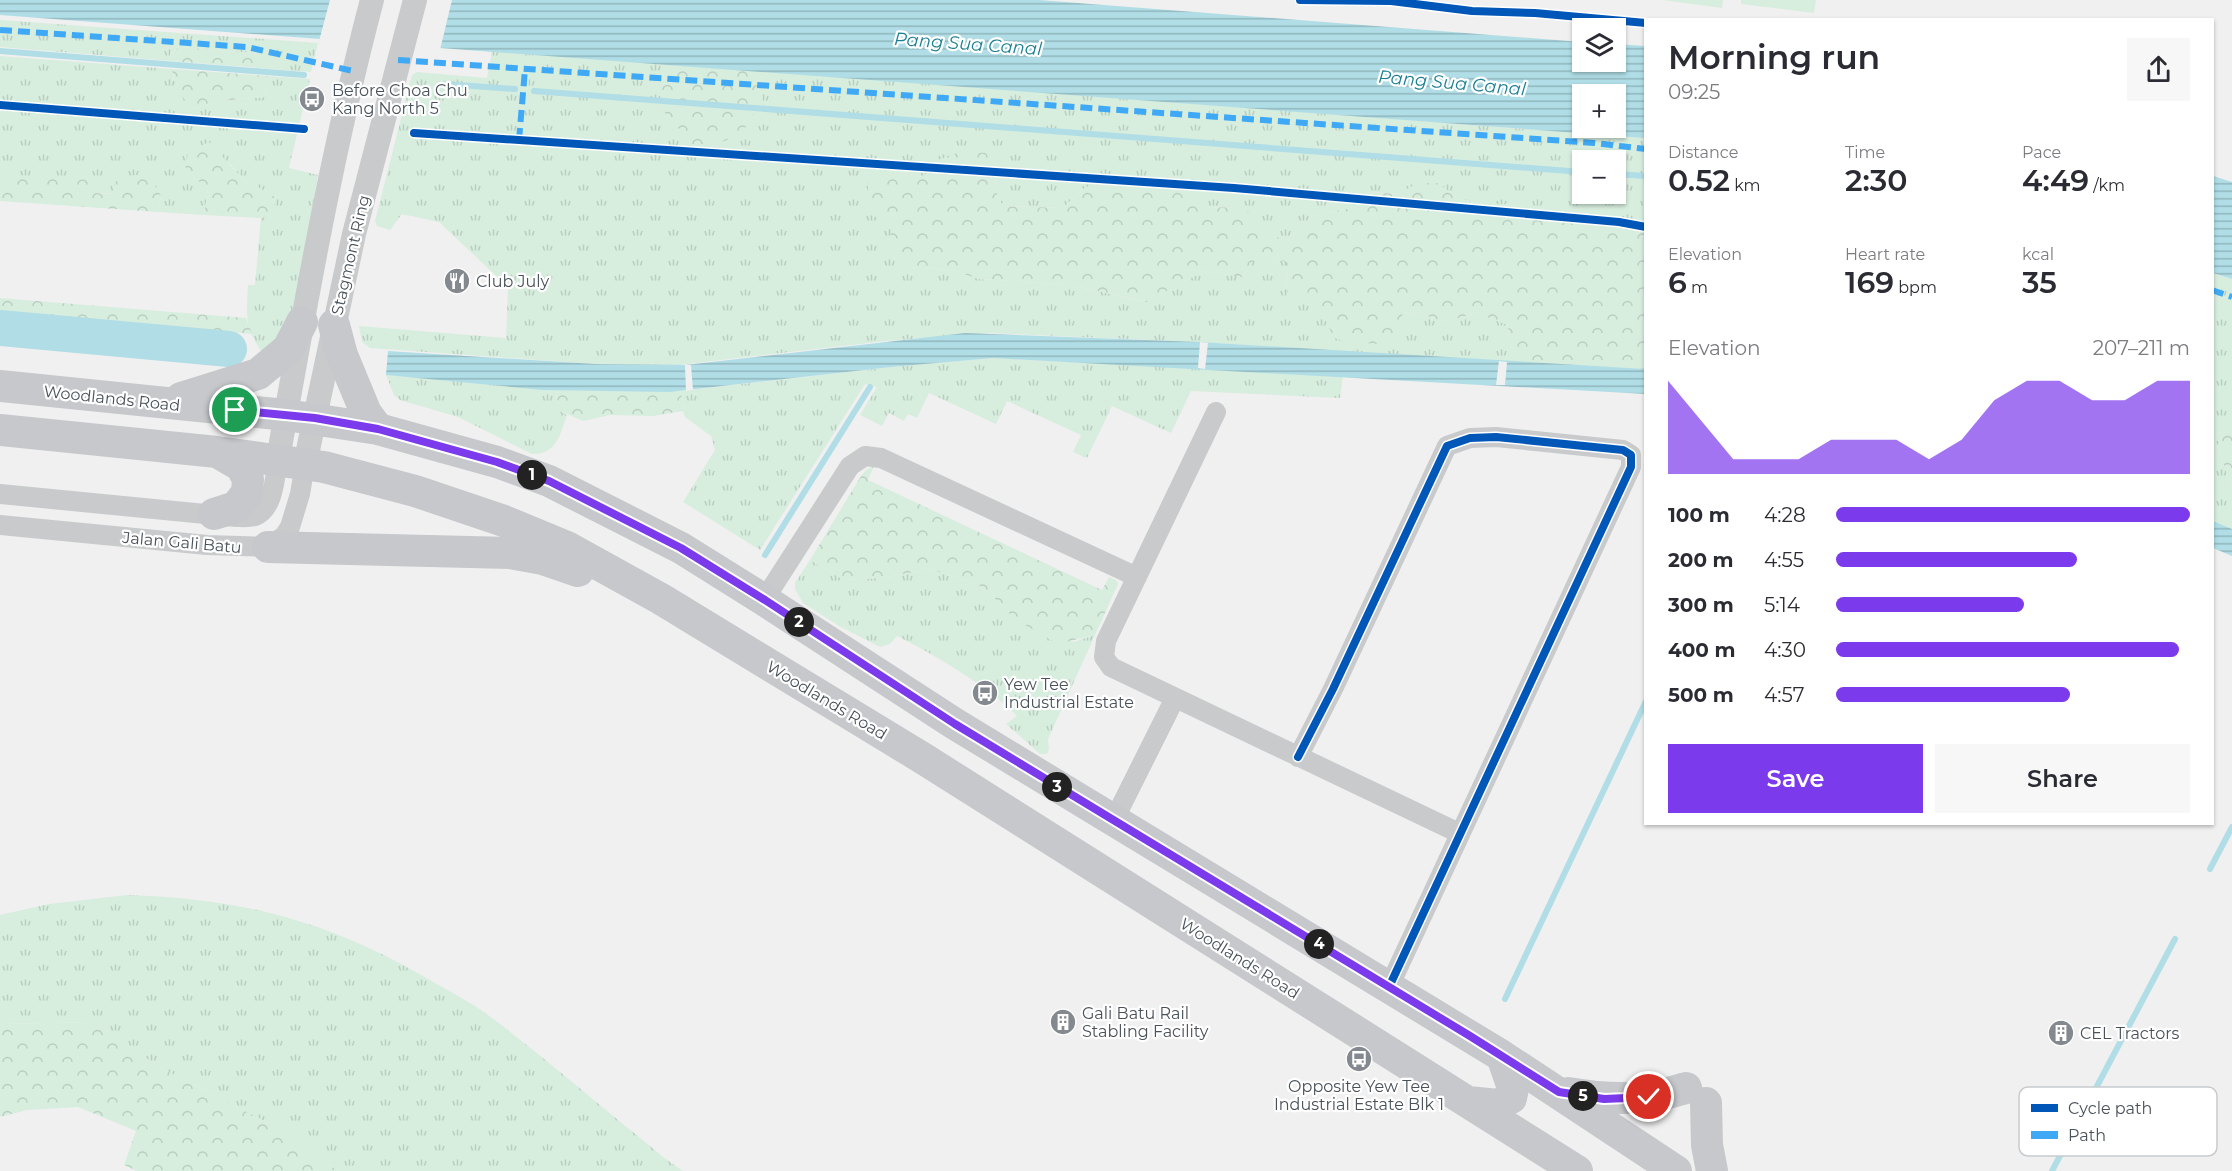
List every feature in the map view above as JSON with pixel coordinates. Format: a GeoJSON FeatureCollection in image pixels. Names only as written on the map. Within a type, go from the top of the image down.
{"type":"FeatureCollection","features":[{"type":"Feature","properties":{"kind":"main road"},"geometry":{"type":"LineString","coordinates":[[165,403],[258,374],[288,349],[302,322]]}},
{"type":"Feature","properties":{"kind":"main road"},"geometry":{"type":"LineString","coordinates":[[334,325],[342,355],[366,413],[378,429]]}},
{"type":"Feature","properties":{"kind":"main road"},"geometry":{"type":"LineString","coordinates":[[354,382],[378,406],[438,444]]}},
{"type":"Feature","properties":{"kind":"main road","name":"Woodlands Road"},"geometry":{"type":"LineString","coordinates":[[0,386],[300,416],[378,429],[438,444],[549,481],[681,548],[955,724],[1502,1056],[1676,1171]]}},
{"type":"Feature","properties":{"kind":"main road","name":"Woodlands Road"},"geometry":{"type":"LineString","coordinates":[[0,430],[292,461],[415,491],[504,520],[567,547],[661,599],[933,765],[1576,1171]]}},
{"type":"Feature","properties":{"kind":"main road"},"geometry":{"type":"LineString","coordinates":[[214,514],[236,507],[247,493],[248,478],[241,466],[217,452]]}},
{"type":"Feature","properties":{"kind":"main road"},"geometry":{"type":"LineString","coordinates":[[268,547],[510,554],[543,559],[661,599]]}},
{"type":"Feature","properties":{"kind":"main road"},"geometry":{"type":"LineString","coordinates":[[1468,1102],[1498,1105],[1511,1098],[1513,1088],[1502,1056]]}},
{"type":"Feature","properties":{"kind":"main road"},"geometry":{"type":"LineString","coordinates":[[1559,1092],[1604,1099],[1696,1095],[1712,1171]]}},
{"type":"Feature","properties":{"kind":"street","name":"Stagmont Ring"},"geometry":{"type":"LineString","coordinates":[[292,461],[300,416],[302,322],[360,45],[372,0]]}},
{"type":"Feature","properties":{"kind":"street","name":"Stagmont Ring"},"geometry":{"type":"LineString","coordinates":[[300,416],[334,325],[354,234],[415,0]]}},
{"type":"Feature","properties":{"kind":"street"},"geometry":{"type":"LineString","coordinates":[[1216,412],[1106,641],[1104,657],[1111,667],[1459,833]]}},
{"type":"Feature","properties":{"kind":"street"},"geometry":{"type":"LineString","coordinates":[[1298,757],[1333,689],[1447,446],[1470,438],[1496,437],[1623,450],[1631,455],[1631,467],[1389,987]]}},
{"type":"Feature","properties":{"kind":"street"},"geometry":{"type":"LineString","coordinates":[[765,600],[850,466],[865,456],[881,458],[1137,577]]}},
{"type":"Feature","properties":{"kind":"street"},"geometry":{"type":"LineString","coordinates":[[268,547],[284,536],[290,527],[300,494],[292,461]]}},
{"type":"Feature","properties":{"kind":"street","name":"Jalan Gali Batu"},"geometry":{"type":"LineString","coordinates":[[0,494],[236,517],[256,516],[266,506],[272,490],[292,461]]}},
{"type":"Feature","properties":{"kind":"street","name":"Jalan Gali Batu"},"geometry":{"type":"LineString","coordinates":[[0,525],[207,545],[268,547]]}},
{"type":"Feature","properties":{"kind":"street"},"geometry":{"type":"LineString","coordinates":[[1114,820],[1175,698]]}},
{"type":"Feature","properties":{"kind":"green space"},"geometry":{"type":"Polygon","coordinates":[[[1663,0],[1723,0],[1722,8],[1663,0]]]}},
{"type":"Feature","properties":{"kind":"green space"},"geometry":{"type":"Polygon","coordinates":[[[1741,0],[1816,0],[1814,13],[1741,4],[1741,0]]]}},
{"type":"Feature","properties":{"kind":"green space"},"geometry":{"type":"Polygon","coordinates":[[[0,20],[318,43],[311,72],[270,69],[271,64],[254,53],[179,47],[170,54],[171,61],[0,47],[0,20]]]}},
{"type":"Feature","properties":{"kind":"green space"},"geometry":{"type":"Polygon","coordinates":[[[179,47],[254,53],[271,64],[270,69],[171,61],[170,55],[179,47]]]}},
{"type":"Feature","properties":{"kind":"green space"},"geometry":{"type":"Polygon","coordinates":[[[492,51],[677,65],[659,89],[763,98],[749,70],[1572,132],[1572,138],[1644,138],[1644,231],[1547,219],[1505,204],[1476,204],[1454,196],[1438,183],[1399,194],[1368,192],[1350,208],[1312,216],[1287,240],[1261,232],[1239,207],[1202,208],[1177,176],[1137,185],[1083,189],[1063,208],[1003,206],[997,196],[993,154],[923,177],[890,170],[893,222],[889,253],[906,267],[951,270],[979,279],[1071,285],[1145,302],[1204,271],[1242,277],[1259,253],[1286,262],[1287,297],[1320,308],[1396,345],[1402,312],[1421,314],[1445,322],[1476,313],[1508,325],[1509,343],[1521,363],[1199,342],[989,333],[886,341],[670,366],[596,364],[370,348],[362,342],[359,326],[506,338],[508,287],[439,222],[402,214],[390,230],[377,226],[375,221],[412,75],[417,72],[487,78],[492,51]]]}},
{"type":"Feature","properties":{"kind":"green space"},"geometry":{"type":"Polygon","coordinates":[[[0,56],[172,69],[173,78],[193,109],[218,101],[265,97],[269,76],[310,79],[289,168],[318,175],[295,317],[267,359],[254,340],[248,324],[247,297],[248,285],[255,285],[261,218],[273,214],[275,197],[242,178],[229,163],[208,188],[204,215],[158,212],[161,196],[94,193],[3,174],[0,178],[0,56]]]}},
{"type":"Feature","properties":{"kind":"green space"},"geometry":{"type":"Polygon","coordinates":[[[677,65],[749,70],[763,98],[742,133],[709,148],[693,145],[665,113],[658,89],[677,65]]]}},
{"type":"Feature","properties":{"kind":"green space"},"geometry":{"type":"Polygon","coordinates":[[[172,69],[269,76],[265,97],[218,101],[193,109],[179,91],[172,69]]]}},
{"type":"Feature","properties":{"kind":"green space"},"geometry":{"type":"Polygon","coordinates":[[[209,142],[242,178],[275,197],[274,215],[261,218],[204,215],[208,188],[185,171],[188,152],[209,142]]]}},
{"type":"Feature","properties":{"kind":"green space"},"geometry":{"type":"Polygon","coordinates":[[[960,152],[993,153],[997,196],[1003,206],[1063,208],[1083,189],[1113,174],[1137,185],[1177,176],[1198,180],[1202,208],[1239,207],[1259,216],[1261,232],[1287,240],[1312,216],[1350,208],[1368,192],[1399,194],[1417,183],[1438,183],[1454,196],[1476,204],[1505,204],[1547,219],[1644,231],[1644,369],[1521,363],[1509,343],[1508,325],[1476,313],[1445,322],[1421,314],[1403,312],[1396,345],[1346,342],[1334,338],[1320,308],[1287,297],[1286,262],[1259,253],[1242,277],[1204,271],[1146,302],[1071,285],[979,279],[951,270],[906,267],[889,253],[892,222],[870,215],[867,175],[890,170],[923,177],[935,161],[960,152]]]}},
{"type":"Feature","properties":{"kind":"green space"},"geometry":{"type":"Polygon","coordinates":[[[2,174],[91,180],[94,193],[112,194],[117,177],[148,174],[161,196],[158,212],[0,201],[2,174]]]}},
{"type":"Feature","properties":{"kind":"green space"},"geometry":{"type":"Polygon","coordinates":[[[2214,274],[2232,279],[2232,427],[2226,430],[2217,446],[2232,487],[2232,529],[2214,521],[2214,274]]]}},
{"type":"Feature","properties":{"kind":"green space"},"geometry":{"type":"Polygon","coordinates":[[[0,298],[246,318],[252,334],[232,332],[231,340],[0,319],[0,298]]]}},
{"type":"Feature","properties":{"kind":"green space"},"geometry":{"type":"Polygon","coordinates":[[[993,358],[1343,376],[1340,398],[1191,391],[1171,433],[1112,406],[1087,458],[1073,452],[1081,435],[1007,401],[996,424],[929,393],[917,418],[908,414],[904,421],[889,413],[882,426],[860,415],[877,387],[865,384],[760,550],[683,502],[715,450],[711,436],[685,417],[680,391],[993,358]]]}},
{"type":"Feature","properties":{"kind":"green space"},"geometry":{"type":"Polygon","coordinates":[[[386,375],[558,390],[556,398],[560,403],[560,411],[567,415],[552,447],[547,451],[532,454],[458,417],[400,400],[394,395],[386,375]]]}},
{"type":"Feature","properties":{"kind":"green space"},"geometry":{"type":"Polygon","coordinates":[[[558,390],[680,391],[685,408],[683,411],[653,416],[610,415],[583,421],[560,411],[560,403],[556,398],[558,390]]]}},
{"type":"Feature","properties":{"kind":"green space"},"geometry":{"type":"Polygon","coordinates":[[[2232,427],[2232,487],[2217,446],[2226,430],[2232,427]]]}},
{"type":"Feature","properties":{"kind":"green space"},"geometry":{"type":"Polygon","coordinates":[[[874,466],[868,480],[1102,590],[1109,577],[1116,580],[1118,584],[1095,635],[1058,644],[1013,618],[980,586],[931,569],[881,578],[844,580],[810,560],[861,476],[874,466]]]}},
{"type":"Feature","properties":{"kind":"green space"},"geometry":{"type":"Polygon","coordinates":[[[810,560],[844,580],[881,578],[931,569],[980,586],[1013,618],[1073,642],[1095,635],[1048,739],[1047,754],[1040,754],[1006,724],[1017,716],[1006,705],[960,672],[897,636],[890,644],[880,647],[839,626],[803,603],[795,589],[795,583],[810,560]]]}},
{"type":"Feature","properties":{"kind":"green space"},"geometry":{"type":"Polygon","coordinates":[[[128,895],[210,902],[285,917],[356,942],[393,960],[484,1012],[683,1171],[339,1171],[278,1128],[159,1067],[95,1022],[0,1024],[0,915],[49,904],[128,895]]]}},
{"type":"Feature","properties":{"kind":"green space"},"geometry":{"type":"Polygon","coordinates":[[[95,1022],[159,1067],[278,1128],[339,1171],[137,1171],[124,1165],[136,1131],[78,1107],[27,1110],[0,1117],[0,1024],[95,1022]]]}},
{"type":"Feature","properties":{"kind":"water","name":"Pang Sua Canal"},"geometry":{"type":"Polygon","coordinates":[[[0,0],[1039,0],[1572,41],[1572,72],[1626,72],[1626,45],[1644,46],[1644,138],[1626,137],[1626,84],[1572,84],[1572,133],[0,15],[0,0]]]}},
{"type":"Feature","properties":{"kind":"water"},"geometry":{"type":"Polygon","coordinates":[[[2214,176],[2232,182],[2232,279],[2214,273],[2214,176]]]}},
{"type":"Feature","properties":{"kind":"water"},"geometry":{"type":"Polygon","coordinates":[[[965,333],[1199,342],[1644,369],[1644,394],[993,358],[669,392],[543,390],[386,375],[388,351],[596,364],[685,365],[965,333]]]}},
{"type":"Feature","properties":{"kind":"water"},"geometry":{"type":"Polygon","coordinates":[[[2214,521],[2232,529],[2232,556],[2214,548],[2214,521]]]}},
{"type":"Feature","properties":{"kind":"pier"},"geometry":{"type":"Polygon","coordinates":[[[330,0],[452,0],[440,50],[319,41],[330,0]]]}},
{"type":"Feature","properties":{"kind":"pier"},"geometry":{"type":"Polygon","coordinates":[[[1200,342],[1208,343],[1205,369],[1198,368],[1200,342]]]}},
{"type":"Feature","properties":{"kind":"pier"},"geometry":{"type":"Polygon","coordinates":[[[1499,361],[1507,362],[1505,385],[1496,385],[1499,361]]]}},
{"type":"Feature","properties":{"kind":"pier"},"geometry":{"type":"Polygon","coordinates":[[[685,365],[691,365],[693,390],[686,391],[685,365]]]}},
{"type":"Feature","properties":{"kind":"waterway"},"geometry":{"type":"LineString","coordinates":[[0,51],[304,75]]}},
{"type":"Feature","properties":{"kind":"waterway"},"geometry":{"type":"LineString","coordinates":[[445,84],[515,89]]}},
{"type":"Feature","properties":{"kind":"waterway"},"geometry":{"type":"LineString","coordinates":[[534,91],[1572,171]]}},
{"type":"Feature","properties":{"kind":"waterway"},"geometry":{"type":"LineString","coordinates":[[1626,175],[1644,176]]}},
{"type":"Feature","properties":{"kind":"waterway"},"geometry":{"type":"LineString","coordinates":[[0,328],[229,349]]}},
{"type":"Feature","properties":{"kind":"waterway"},"geometry":{"type":"LineString","coordinates":[[765,555],[870,387]]}},
{"type":"Feature","properties":{"kind":"waterway"},"geometry":{"type":"LineString","coordinates":[[1505,999],[1644,705]]}},
{"type":"Feature","properties":{"kind":"waterway"},"geometry":{"type":"LineString","coordinates":[[2210,869],[2232,827]]}},
{"type":"Feature","properties":{"kind":"waterway"},"geometry":{"type":"LineString","coordinates":[[2097,1087],[2175,939]]}},
{"type":"Feature","properties":{"kind":"waterway"},"geometry":{"type":"LineString","coordinates":[[2052,1171],[2060,1156]]}},
{"type":"Feature","properties":{"kind":"marked path"},"geometry":{"type":"LineString","coordinates":[[0,30],[247,47],[353,71]]}},
{"type":"Feature","properties":{"kind":"marked path"},"geometry":{"type":"LineString","coordinates":[[398,60],[1594,143],[1644,149]]}},
{"type":"Feature","properties":{"kind":"marked path"},"geometry":{"type":"LineString","coordinates":[[519,140],[525,69]]}},
{"type":"Feature","properties":{"kind":"marked path"},"geometry":{"type":"LineString","coordinates":[[2214,291],[2232,297]]}},
{"type":"Feature","properties":{"kind":"cycle path"},"geometry":{"type":"LineString","coordinates":[[1300,0],[1391,1],[1472,11],[1535,13],[1644,23]]}},
{"type":"Feature","properties":{"kind":"cycle path"},"geometry":{"type":"LineString","coordinates":[[0,105],[304,129]]}},
{"type":"Feature","properties":{"kind":"cycle path"},"geometry":{"type":"LineString","coordinates":[[414,133],[1234,188],[1619,222],[1644,227]]}},
{"type":"Feature","properties":{"kind":"cycle path"},"geometry":{"type":"LineString","coordinates":[[1298,757],[1333,689],[1447,446],[1470,438],[1496,437],[1623,450],[1631,455],[1631,467],[1389,987]]}},
{"type":"Feature","properties":{"kind":"place","name":"Before Choa Chu Kang North 5"},"geometry":{"type":"Point","coordinates":[312,99]}},
{"type":"Feature","properties":{"kind":"place","name":"Club July"},"geometry":{"type":"Point","coordinates":[457,281]}},
{"type":"Feature","properties":{"kind":"place","name":"Yew Tee Industrial Estate"},"geometry":{"type":"Point","coordinates":[985,693]}},
{"type":"Feature","properties":{"kind":"place","name":"Gali Batu Rail Stabling Facility"},"geometry":{"type":"Point","coordinates":[1063,1022]}},
{"type":"Feature","properties":{"kind":"place","name":"CEL Tractors"},"geometry":{"type":"Point","coordinates":[2061,1033]}},
{"type":"Feature","properties":{"kind":"place","name":"Opposite Yew Tee Industrial Estate Blk 1"},"geometry":{"type":"Point","coordinates":[1359,1059]}},
{"type":"Feature","properties":{"kind":"route"},"geometry":{"type":"LineString","coordinates":[[235,410],[315,418],[378,429],[438,444],[549,481],[681,548],[955,724],[1559,1092],[1604,1099],[1649,1097]]}}]}
